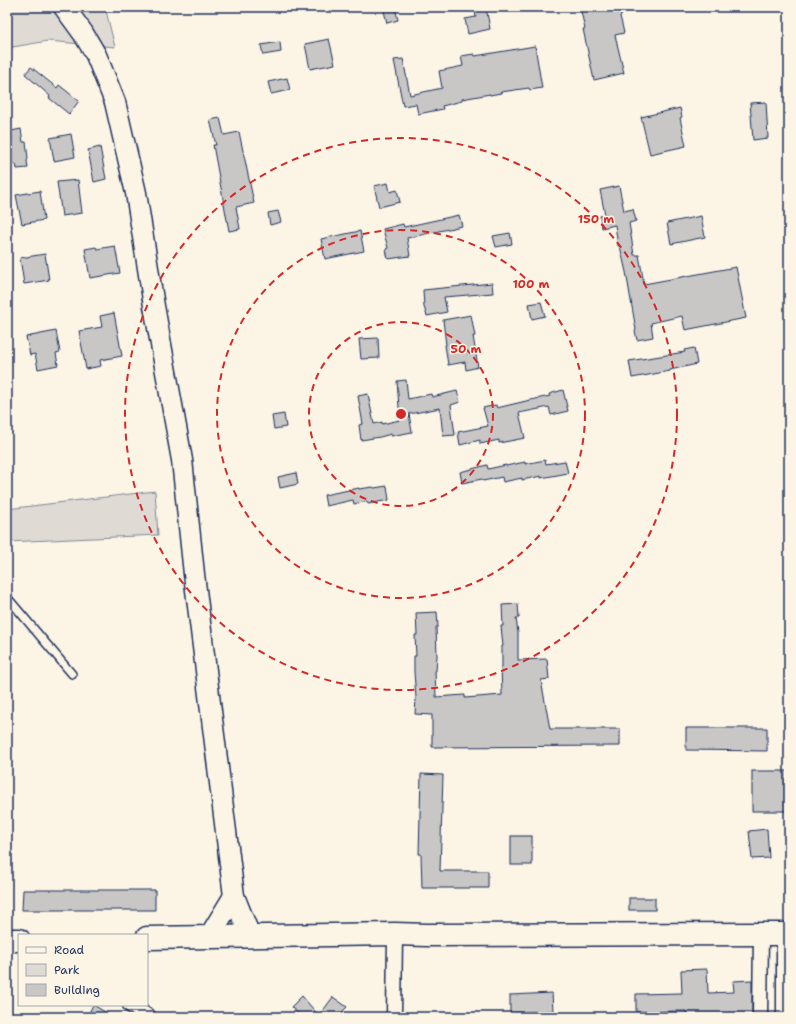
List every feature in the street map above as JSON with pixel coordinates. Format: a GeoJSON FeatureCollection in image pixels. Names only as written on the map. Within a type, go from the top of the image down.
{"type":"FeatureCollection","features":[{"type":"Feature","properties":{"kind":"main road"},"geometry":{"type":"LineString","coordinates":[[148,938],[395,934],[786,934]]}},
{"type":"Feature","properties":{"kind":"main road"},"geometry":{"type":"LineString","coordinates":[[7,940],[18,940]]}},
{"type":"Feature","properties":{"kind":"street"},"geometry":{"type":"LineString","coordinates":[[64,7],[83,33],[96,55],[115,102],[136,193],[154,306],[182,460],[194,574],[234,896],[250,936]]}},
{"type":"Feature","properties":{"kind":"street"},"geometry":{"type":"LineString","coordinates":[[209,937],[234,896]]}},
{"type":"Feature","properties":{"kind":"street"},"geometry":{"type":"LineString","coordinates":[[394,1017],[395,934]]}},
{"type":"Feature","properties":{"kind":"street"},"geometry":{"type":"LineString","coordinates":[[761,935],[761,1017],[784,1017],[786,934]]}},
{"type":"Feature","properties":{"kind":"street"},"geometry":{"type":"LineString","coordinates":[[132,1006],[149,1017]]}},
{"type":"Feature","properties":{"kind":"lane"},"geometry":{"type":"LineString","coordinates":[[7,598],[72,674]]}},
{"type":"Feature","properties":{"kind":"green space"},"geometry":{"type":"Polygon","coordinates":[[[7,7],[105,7],[115,47],[48,41],[7,48],[7,7]]]}},
{"type":"Feature","properties":{"kind":"green space"},"geometry":{"type":"Polygon","coordinates":[[[155,491],[158,535],[7,542],[7,509],[155,491]]]}},
{"type":"Feature","properties":{"kind":"building"},"geometry":{"type":"Polygon","coordinates":[[[383,7],[395,7],[398,20],[387,23],[383,7]]]}},
{"type":"Feature","properties":{"kind":"building"},"geometry":{"type":"Polygon","coordinates":[[[486,7],[490,29],[468,34],[465,19],[476,17],[475,9],[486,7]]]}},
{"type":"Feature","properties":{"kind":"building"},"geometry":{"type":"Polygon","coordinates":[[[580,7],[620,7],[622,15],[620,16],[624,33],[615,35],[624,73],[594,80],[580,7]]]}},
{"type":"Feature","properties":{"kind":"building"},"geometry":{"type":"Polygon","coordinates":[[[329,39],[335,64],[310,69],[305,44],[329,39]]]}},
{"type":"Feature","properties":{"kind":"building"},"geometry":{"type":"Polygon","coordinates":[[[280,42],[281,52],[263,55],[261,45],[280,42]]]}},
{"type":"Feature","properties":{"kind":"building"},"geometry":{"type":"Polygon","coordinates":[[[535,46],[542,88],[530,90],[529,88],[462,99],[462,101],[442,106],[443,109],[418,114],[416,104],[403,106],[394,60],[403,59],[410,95],[442,88],[439,71],[463,66],[461,56],[474,54],[475,56],[535,46]]]}},
{"type":"Feature","properties":{"kind":"building"},"geometry":{"type":"Polygon","coordinates":[[[31,67],[57,88],[59,85],[79,101],[69,114],[49,98],[50,96],[25,74],[31,67]]]}},
{"type":"Feature","properties":{"kind":"building"},"geometry":{"type":"Polygon","coordinates":[[[287,78],[290,90],[271,94],[268,82],[287,78]]]}},
{"type":"Feature","properties":{"kind":"building"},"geometry":{"type":"Polygon","coordinates":[[[766,102],[768,138],[753,140],[750,103],[766,102]]]}},
{"type":"Feature","properties":{"kind":"building"},"geometry":{"type":"Polygon","coordinates":[[[680,108],[682,117],[680,118],[686,146],[650,154],[641,117],[680,108]]]}},
{"type":"Feature","properties":{"kind":"building"},"geometry":{"type":"Polygon","coordinates":[[[220,118],[224,135],[239,132],[254,203],[236,207],[240,229],[229,231],[213,145],[216,145],[210,120],[220,118]]]}},
{"type":"Feature","properties":{"kind":"building"},"geometry":{"type":"Polygon","coordinates":[[[21,129],[23,142],[26,142],[28,168],[17,169],[16,164],[7,165],[7,140],[12,140],[11,131],[21,129]]]}},
{"type":"Feature","properties":{"kind":"building"},"geometry":{"type":"Polygon","coordinates":[[[71,134],[75,157],[54,161],[50,138],[71,134]]]}},
{"type":"Feature","properties":{"kind":"building"},"geometry":{"type":"Polygon","coordinates":[[[100,147],[106,179],[94,182],[88,150],[100,147]]]}},
{"type":"Feature","properties":{"kind":"building"},"geometry":{"type":"Polygon","coordinates":[[[78,180],[82,213],[62,216],[57,182],[78,180]]]}},
{"type":"Feature","properties":{"kind":"building"},"geometry":{"type":"Polygon","coordinates":[[[388,183],[390,192],[397,190],[400,202],[379,207],[374,186],[388,183]]]}},
{"type":"Feature","properties":{"kind":"building"},"geometry":{"type":"Polygon","coordinates":[[[619,186],[624,211],[633,209],[636,221],[629,223],[634,255],[639,255],[644,284],[736,267],[746,318],[685,330],[682,316],[651,323],[653,337],[637,340],[626,272],[620,246],[618,246],[615,225],[602,228],[600,216],[605,215],[600,190],[619,186]]]}},
{"type":"Feature","properties":{"kind":"building"},"geometry":{"type":"Polygon","coordinates":[[[40,191],[44,220],[22,224],[16,195],[40,191]]]}},
{"type":"Feature","properties":{"kind":"building"},"geometry":{"type":"Polygon","coordinates":[[[278,211],[281,222],[270,225],[268,213],[278,211]]]}},
{"type":"Feature","properties":{"kind":"building"},"geometry":{"type":"Polygon","coordinates":[[[459,215],[462,226],[407,238],[410,256],[388,259],[386,249],[388,248],[383,229],[403,224],[404,227],[459,215]]]}},
{"type":"Feature","properties":{"kind":"building"},"geometry":{"type":"Polygon","coordinates":[[[701,216],[705,237],[671,244],[667,223],[701,216]]]}},
{"type":"Feature","properties":{"kind":"building"},"geometry":{"type":"Polygon","coordinates":[[[360,231],[364,251],[325,259],[321,239],[360,231]]]}},
{"type":"Feature","properties":{"kind":"building"},"geometry":{"type":"Polygon","coordinates":[[[510,233],[512,244],[496,247],[493,236],[510,233]]]}},
{"type":"Feature","properties":{"kind":"building"},"geometry":{"type":"Polygon","coordinates":[[[115,246],[120,273],[90,278],[85,249],[115,246]]]}},
{"type":"Feature","properties":{"kind":"building"},"geometry":{"type":"Polygon","coordinates":[[[45,254],[49,280],[24,284],[20,258],[45,254]]]}},
{"type":"Feature","properties":{"kind":"building"},"geometry":{"type":"Polygon","coordinates":[[[492,283],[493,293],[444,297],[447,312],[427,316],[424,307],[423,290],[492,283]]]}},
{"type":"Feature","properties":{"kind":"building"},"geometry":{"type":"Polygon","coordinates":[[[541,302],[545,316],[532,319],[529,304],[541,302]]]}},
{"type":"Feature","properties":{"kind":"building"},"geometry":{"type":"Polygon","coordinates":[[[114,313],[122,356],[100,360],[101,366],[86,369],[79,331],[102,327],[100,316],[114,313]]]}},
{"type":"Feature","properties":{"kind":"building"},"geometry":{"type":"Polygon","coordinates":[[[471,315],[478,367],[466,370],[465,362],[448,365],[443,320],[471,315]]]}},
{"type":"Feature","properties":{"kind":"building"},"geometry":{"type":"Polygon","coordinates":[[[56,331],[60,352],[56,353],[58,365],[38,369],[35,354],[30,355],[26,337],[56,331]]]}},
{"type":"Feature","properties":{"kind":"building"},"geometry":{"type":"Polygon","coordinates":[[[378,338],[379,358],[361,359],[359,339],[378,338]]]}},
{"type":"Feature","properties":{"kind":"building"},"geometry":{"type":"Polygon","coordinates":[[[694,348],[697,364],[632,378],[629,361],[685,352],[684,350],[694,348]]]}},
{"type":"Feature","properties":{"kind":"building"},"geometry":{"type":"Polygon","coordinates":[[[406,380],[408,399],[431,394],[432,397],[457,391],[460,402],[451,405],[455,435],[443,436],[440,408],[409,414],[412,432],[391,436],[391,434],[361,440],[359,425],[363,424],[358,396],[368,394],[374,424],[382,422],[382,424],[400,420],[397,381],[406,380]]]}},
{"type":"Feature","properties":{"kind":"building"},"geometry":{"type":"Polygon","coordinates":[[[563,390],[568,411],[551,415],[549,407],[519,413],[525,438],[499,443],[499,440],[480,444],[480,440],[460,445],[458,432],[488,426],[483,408],[496,405],[497,408],[550,396],[549,394],[563,390]]]}},
{"type":"Feature","properties":{"kind":"building"},"geometry":{"type":"Polygon","coordinates":[[[284,414],[286,427],[274,429],[272,416],[284,414]]]}},
{"type":"Feature","properties":{"kind":"building"},"geometry":{"type":"Polygon","coordinates":[[[545,460],[546,464],[565,461],[568,473],[541,478],[541,476],[522,480],[522,478],[503,482],[502,477],[462,483],[460,472],[487,465],[488,469],[545,460]]]}},
{"type":"Feature","properties":{"kind":"building"},"geometry":{"type":"Polygon","coordinates":[[[296,473],[298,484],[280,488],[278,477],[296,473]]]}},
{"type":"Feature","properties":{"kind":"building"},"geometry":{"type":"Polygon","coordinates":[[[387,486],[389,500],[368,504],[367,501],[354,504],[353,500],[326,506],[324,495],[359,488],[387,486]]]}},
{"type":"Feature","properties":{"kind":"building"},"geometry":{"type":"Polygon","coordinates":[[[518,604],[519,618],[516,618],[518,633],[518,660],[547,659],[549,679],[541,680],[550,729],[620,729],[620,746],[432,747],[432,715],[415,714],[416,698],[414,656],[416,656],[415,635],[417,635],[416,613],[437,612],[438,627],[436,627],[437,656],[435,671],[436,697],[465,695],[465,698],[502,695],[502,605],[518,604]]]}},
{"type":"Feature","properties":{"kind":"building"},"geometry":{"type":"Polygon","coordinates":[[[686,728],[767,728],[767,751],[686,750],[686,728]]]}},
{"type":"Feature","properties":{"kind":"building"},"geometry":{"type":"Polygon","coordinates":[[[752,771],[789,771],[789,811],[752,811],[752,771]]]}},
{"type":"Feature","properties":{"kind":"building"},"geometry":{"type":"Polygon","coordinates":[[[421,774],[443,775],[440,871],[488,871],[488,888],[422,888],[421,854],[419,854],[421,774]]]}},
{"type":"Feature","properties":{"kind":"building"},"geometry":{"type":"Polygon","coordinates":[[[767,829],[769,858],[752,859],[749,831],[767,829]]]}},
{"type":"Feature","properties":{"kind":"building"},"geometry":{"type":"Polygon","coordinates":[[[511,836],[532,836],[532,865],[511,865],[511,836]]]}},
{"type":"Feature","properties":{"kind":"building"},"geometry":{"type":"Polygon","coordinates":[[[23,890],[155,890],[155,910],[22,910],[23,890]]]}},
{"type":"Feature","properties":{"kind":"building"},"geometry":{"type":"Polygon","coordinates":[[[629,898],[655,898],[655,910],[629,910],[629,898]]]}},
{"type":"Feature","properties":{"kind":"building"},"geometry":{"type":"Polygon","coordinates":[[[707,969],[708,993],[734,992],[733,981],[752,980],[752,1017],[686,1017],[686,1011],[636,1012],[636,994],[682,993],[681,970],[707,969]]]}},
{"type":"Feature","properties":{"kind":"building"},"geometry":{"type":"Polygon","coordinates":[[[552,993],[553,1011],[510,1013],[510,995],[552,993]]]}},
{"type":"Feature","properties":{"kind":"building"},"geometry":{"type":"Polygon","coordinates":[[[302,996],[319,1016],[333,997],[347,1007],[337,1017],[302,1017],[291,1007],[302,996]]]}},
{"type":"Feature","properties":{"kind":"building"},"geometry":{"type":"Polygon","coordinates":[[[92,1006],[95,1006],[114,1017],[87,1017],[92,1006]]]}}]}
